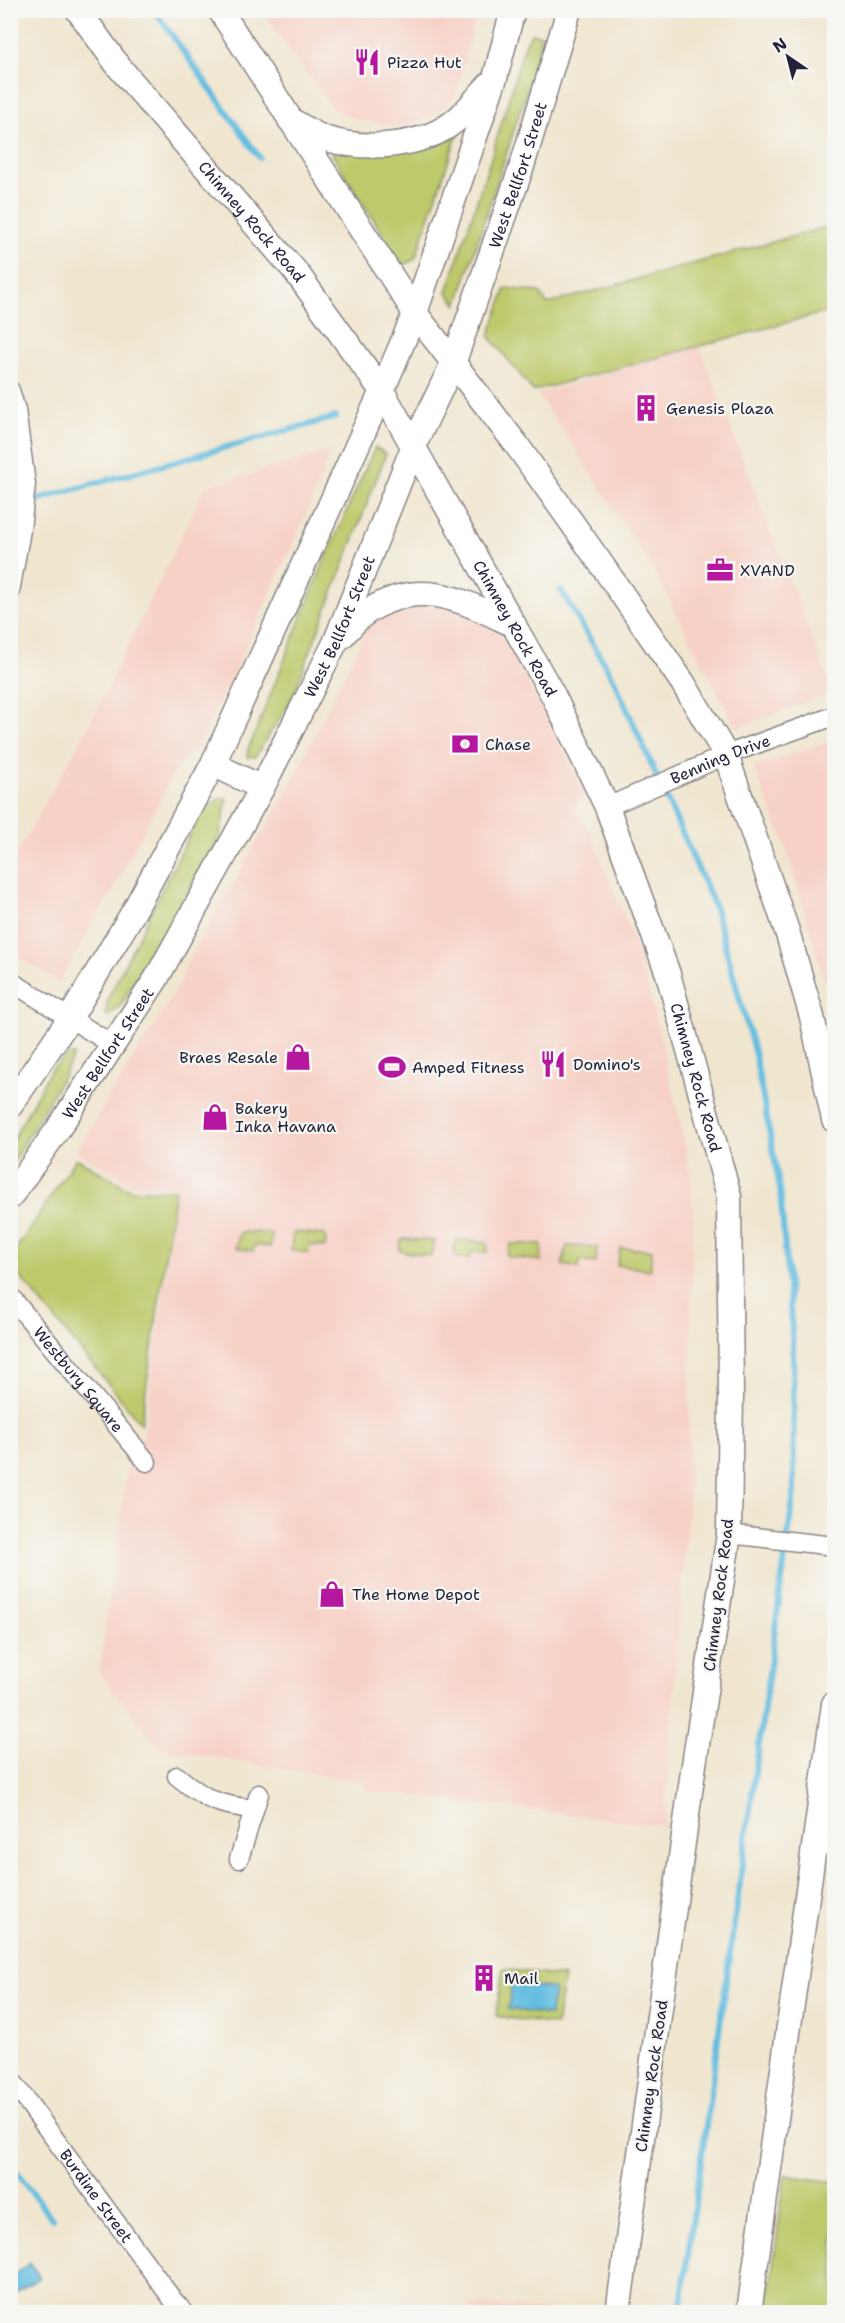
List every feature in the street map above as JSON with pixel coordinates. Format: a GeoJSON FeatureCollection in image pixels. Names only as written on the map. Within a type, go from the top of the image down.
{"type":"FeatureCollection","features":[{"type":"Feature","properties":{"kind":"main road","name":"Chimney Rock Road"},"geometry":{"type":"LineString","coordinates":[[78,10],[119,67],[296,272],[382,391],[553,695],[607,807],[668,974],[729,1196],[731,1383],[729,1534],[692,1778],[618,2313]]}},
{"type":"Feature","properties":{"kind":"main road"},"geometry":{"type":"LineString","coordinates":[[220,10],[415,313],[516,444],[610,576],[683,682],[726,755],[787,931],[812,1017],[834,1120]]}},
{"type":"Feature","properties":{"kind":"main road"},"geometry":{"type":"LineString","coordinates":[[10,1106],[70,1018],[134,911],[213,764],[415,313],[495,78],[513,10]]}},
{"type":"Feature","properties":{"kind":"main road","name":"West Bellfort Street"},"geometry":{"type":"LineString","coordinates":[[10,1197],[156,979],[262,788],[334,643],[414,445],[454,361],[522,166],[562,12]]}},
{"type":"Feature","properties":{"kind":"main road"},"geometry":{"type":"LineString","coordinates":[[290,120],[327,139],[350,143],[400,145],[428,137],[454,122],[495,78]]}},
{"type":"Feature","properties":{"kind":"main road"},"geometry":{"type":"LineString","coordinates":[[334,643],[366,612],[394,597],[426,592],[470,604],[514,625]]}},
{"type":"Feature","properties":{"kind":"main road"},"geometry":{"type":"LineString","coordinates":[[213,764],[262,788]]}},
{"type":"Feature","properties":{"kind":"main road"},"geometry":{"type":"LineString","coordinates":[[749,2313],[825,1846],[834,1704]]}},
{"type":"Feature","properties":{"kind":"street"},"geometry":{"type":"LineString","coordinates":[[10,390],[16,410],[26,484],[10,592]]}},
{"type":"Feature","properties":{"kind":"street","name":"Benning Drive"},"geometry":{"type":"LineString","coordinates":[[607,807],[726,755],[834,716]]}},
{"type":"Feature","properties":{"kind":"street"},"geometry":{"type":"LineString","coordinates":[[10,981],[113,1045]]}},
{"type":"Feature","properties":{"kind":"street","name":"Westbury Square"},"geometry":{"type":"LineString","coordinates":[[10,1296],[147,1462]]}},
{"type":"Feature","properties":{"kind":"street"},"geometry":{"type":"LineString","coordinates":[[729,1534],[831,1546]]}},
{"type":"Feature","properties":{"kind":"street"},"geometry":{"type":"LineString","coordinates":[[177,1776],[209,1799],[226,1806],[257,1801],[239,1858]]}},
{"type":"Feature","properties":{"kind":"street","name":"Burdine Street"},"geometry":{"type":"LineString","coordinates":[[10,2078],[184,2313]]}},
{"type":"Feature","properties":{"kind":"shaded area"},"geometry":{"type":"Polygon","coordinates":[[[262,11],[477,11],[455,97],[431,116],[396,127],[355,119],[332,108],[262,11]]]}},
{"type":"Feature","properties":{"kind":"shaded area"},"geometry":{"type":"Polygon","coordinates":[[[699,346],[833,692],[736,728],[653,569],[537,394],[699,346]]]}},
{"type":"Feature","properties":{"kind":"shaded area"},"geometry":{"type":"Polygon","coordinates":[[[331,451],[308,510],[237,666],[197,747],[177,767],[116,884],[59,982],[11,953],[11,864],[91,722],[205,487],[331,451]]]}},
{"type":"Feature","properties":{"kind":"shaded area"},"geometry":{"type":"Polygon","coordinates":[[[437,602],[488,623],[510,644],[529,686],[585,792],[574,808],[592,835],[642,962],[681,1125],[691,1179],[693,1211],[688,1509],[664,1826],[364,1790],[365,1782],[160,1749],[99,1673],[128,1465],[144,1433],[177,1188],[132,1185],[76,1151],[181,981],[183,970],[288,789],[370,622],[403,604],[437,602]]]}},
{"type":"Feature","properties":{"kind":"shaded area"},"geometry":{"type":"Polygon","coordinates":[[[834,739],[834,1014],[787,850],[754,768],[834,739]]]}},
{"type":"Feature","properties":{"kind":"shaded area"},"geometry":{"type":"Polygon","coordinates":[[[470,2303],[563,2312],[469,2312],[470,2303]]]}},
{"type":"Feature","properties":{"kind":"green space"},"geometry":{"type":"Polygon","coordinates":[[[531,33],[541,35],[532,75],[457,305],[447,292],[524,48],[531,33]]]}},
{"type":"Feature","properties":{"kind":"green space"},"geometry":{"type":"Polygon","coordinates":[[[460,127],[415,259],[403,266],[332,154],[338,148],[460,127]]]}},
{"type":"Feature","properties":{"kind":"green space"},"geometry":{"type":"Polygon","coordinates":[[[834,225],[834,310],[533,391],[489,336],[506,288],[539,292],[547,304],[834,225]]]}},
{"type":"Feature","properties":{"kind":"green space"},"geometry":{"type":"Polygon","coordinates":[[[375,447],[386,454],[292,699],[255,757],[248,757],[248,750],[322,567],[375,447]]]}},
{"type":"Feature","properties":{"kind":"green space"},"geometry":{"type":"Polygon","coordinates":[[[218,799],[227,799],[219,839],[121,1005],[108,1016],[105,1013],[109,996],[198,818],[218,799]]]}},
{"type":"Feature","properties":{"kind":"green space"},"geometry":{"type":"Polygon","coordinates":[[[67,1055],[74,1055],[11,1168],[11,1143],[50,1071],[67,1055]]]}},
{"type":"Feature","properties":{"kind":"green space"},"geometry":{"type":"Polygon","coordinates":[[[76,1158],[131,1190],[175,1190],[141,1424],[23,1280],[11,1271],[11,1257],[76,1158]]]}},
{"type":"Feature","properties":{"kind":"green space"},"geometry":{"type":"Polygon","coordinates":[[[242,1232],[271,1233],[270,1247],[255,1245],[253,1251],[236,1248],[239,1234],[242,1232]]]}},
{"type":"Feature","properties":{"kind":"green space"},"geometry":{"type":"Polygon","coordinates":[[[297,1232],[324,1235],[326,1237],[325,1247],[309,1245],[308,1253],[291,1250],[293,1234],[297,1232]]]}},
{"type":"Feature","properties":{"kind":"green space"},"geometry":{"type":"Polygon","coordinates":[[[401,1240],[434,1241],[431,1256],[399,1251],[401,1240]]]}},
{"type":"Feature","properties":{"kind":"green space"},"geometry":{"type":"Polygon","coordinates":[[[458,1240],[487,1242],[487,1253],[471,1252],[470,1259],[454,1257],[455,1242],[458,1240]]]}},
{"type":"Feature","properties":{"kind":"green space"},"geometry":{"type":"Polygon","coordinates":[[[511,1244],[541,1244],[541,1261],[509,1257],[507,1255],[511,1244]]]}},
{"type":"Feature","properties":{"kind":"green space"},"geometry":{"type":"Polygon","coordinates":[[[567,1246],[597,1247],[596,1263],[580,1261],[579,1268],[562,1265],[567,1246]]]}},
{"type":"Feature","properties":{"kind":"green space"},"geometry":{"type":"Polygon","coordinates":[[[620,1248],[652,1250],[650,1270],[617,1265],[620,1248]]]}},
{"type":"Feature","properties":{"kind":"green space"},"geometry":{"type":"Polygon","coordinates":[[[503,1969],[564,1977],[556,2025],[496,2016],[503,1969]]]}},
{"type":"Feature","properties":{"kind":"green space"},"geometry":{"type":"Polygon","coordinates":[[[785,2175],[834,2182],[834,2312],[767,2312],[785,2175]]]}},
{"type":"Feature","properties":{"kind":"water"},"geometry":{"type":"Polygon","coordinates":[[[512,1983],[554,1989],[550,2015],[508,2009],[512,1983]]]}},
{"type":"Feature","properties":{"kind":"water"},"geometry":{"type":"Polygon","coordinates":[[[30,2263],[40,2277],[16,2293],[11,2285],[15,2280],[12,2276],[30,2263]]]}},
{"type":"Feature","properties":{"kind":"waterway"},"geometry":{"type":"LineString","coordinates":[[154,10],[259,157]]}},
{"type":"Feature","properties":{"kind":"waterway"},"geometry":{"type":"LineString","coordinates":[[10,507],[336,417]]}},
{"type":"Feature","properties":{"kind":"waterway"},"geometry":{"type":"LineString","coordinates":[[561,590],[614,680],[714,905],[755,1055],[780,1189],[793,1343],[794,1493],[680,2312]]}},
{"type":"Feature","properties":{"kind":"waterway"},"geometry":{"type":"LineString","coordinates":[[10,2163],[52,2219]]}},
{"type":"Feature","properties":{"kind":"place","name":"Pizza Hut"},"geometry":{"type":"Point","coordinates":[367,62]}},
{"type":"Feature","properties":{"kind":"place","name":"Genesis Plaza"},"geometry":{"type":"Point","coordinates":[646,408]}},
{"type":"Feature","properties":{"kind":"place","name":"XVAND"},"geometry":{"type":"Point","coordinates":[720,570]}},
{"type":"Feature","properties":{"kind":"place","name":"Chase"},"geometry":{"type":"Point","coordinates":[465,744]}},
{"type":"Feature","properties":{"kind":"place","name":"Braes Resale"},"geometry":{"type":"Point","coordinates":[298,1057]}},
{"type":"Feature","properties":{"kind":"place","name":"Domino's"},"geometry":{"type":"Point","coordinates":[553,1064]}},
{"type":"Feature","properties":{"kind":"place","name":"Amped Fitness"},"geometry":{"type":"Point","coordinates":[392,1067]}},
{"type":"Feature","properties":{"kind":"place","name":"Bakery Inka Havana"},"geometry":{"type":"Point","coordinates":[215,1117]}},
{"type":"Feature","properties":{"kind":"place","name":"The Home Depot"},"geometry":{"type":"Point","coordinates":[332,1594]}},
{"type":"Feature","properties":{"kind":"place","name":"Mail"},"geometry":{"type":"Point","coordinates":[484,1978]}}]}
